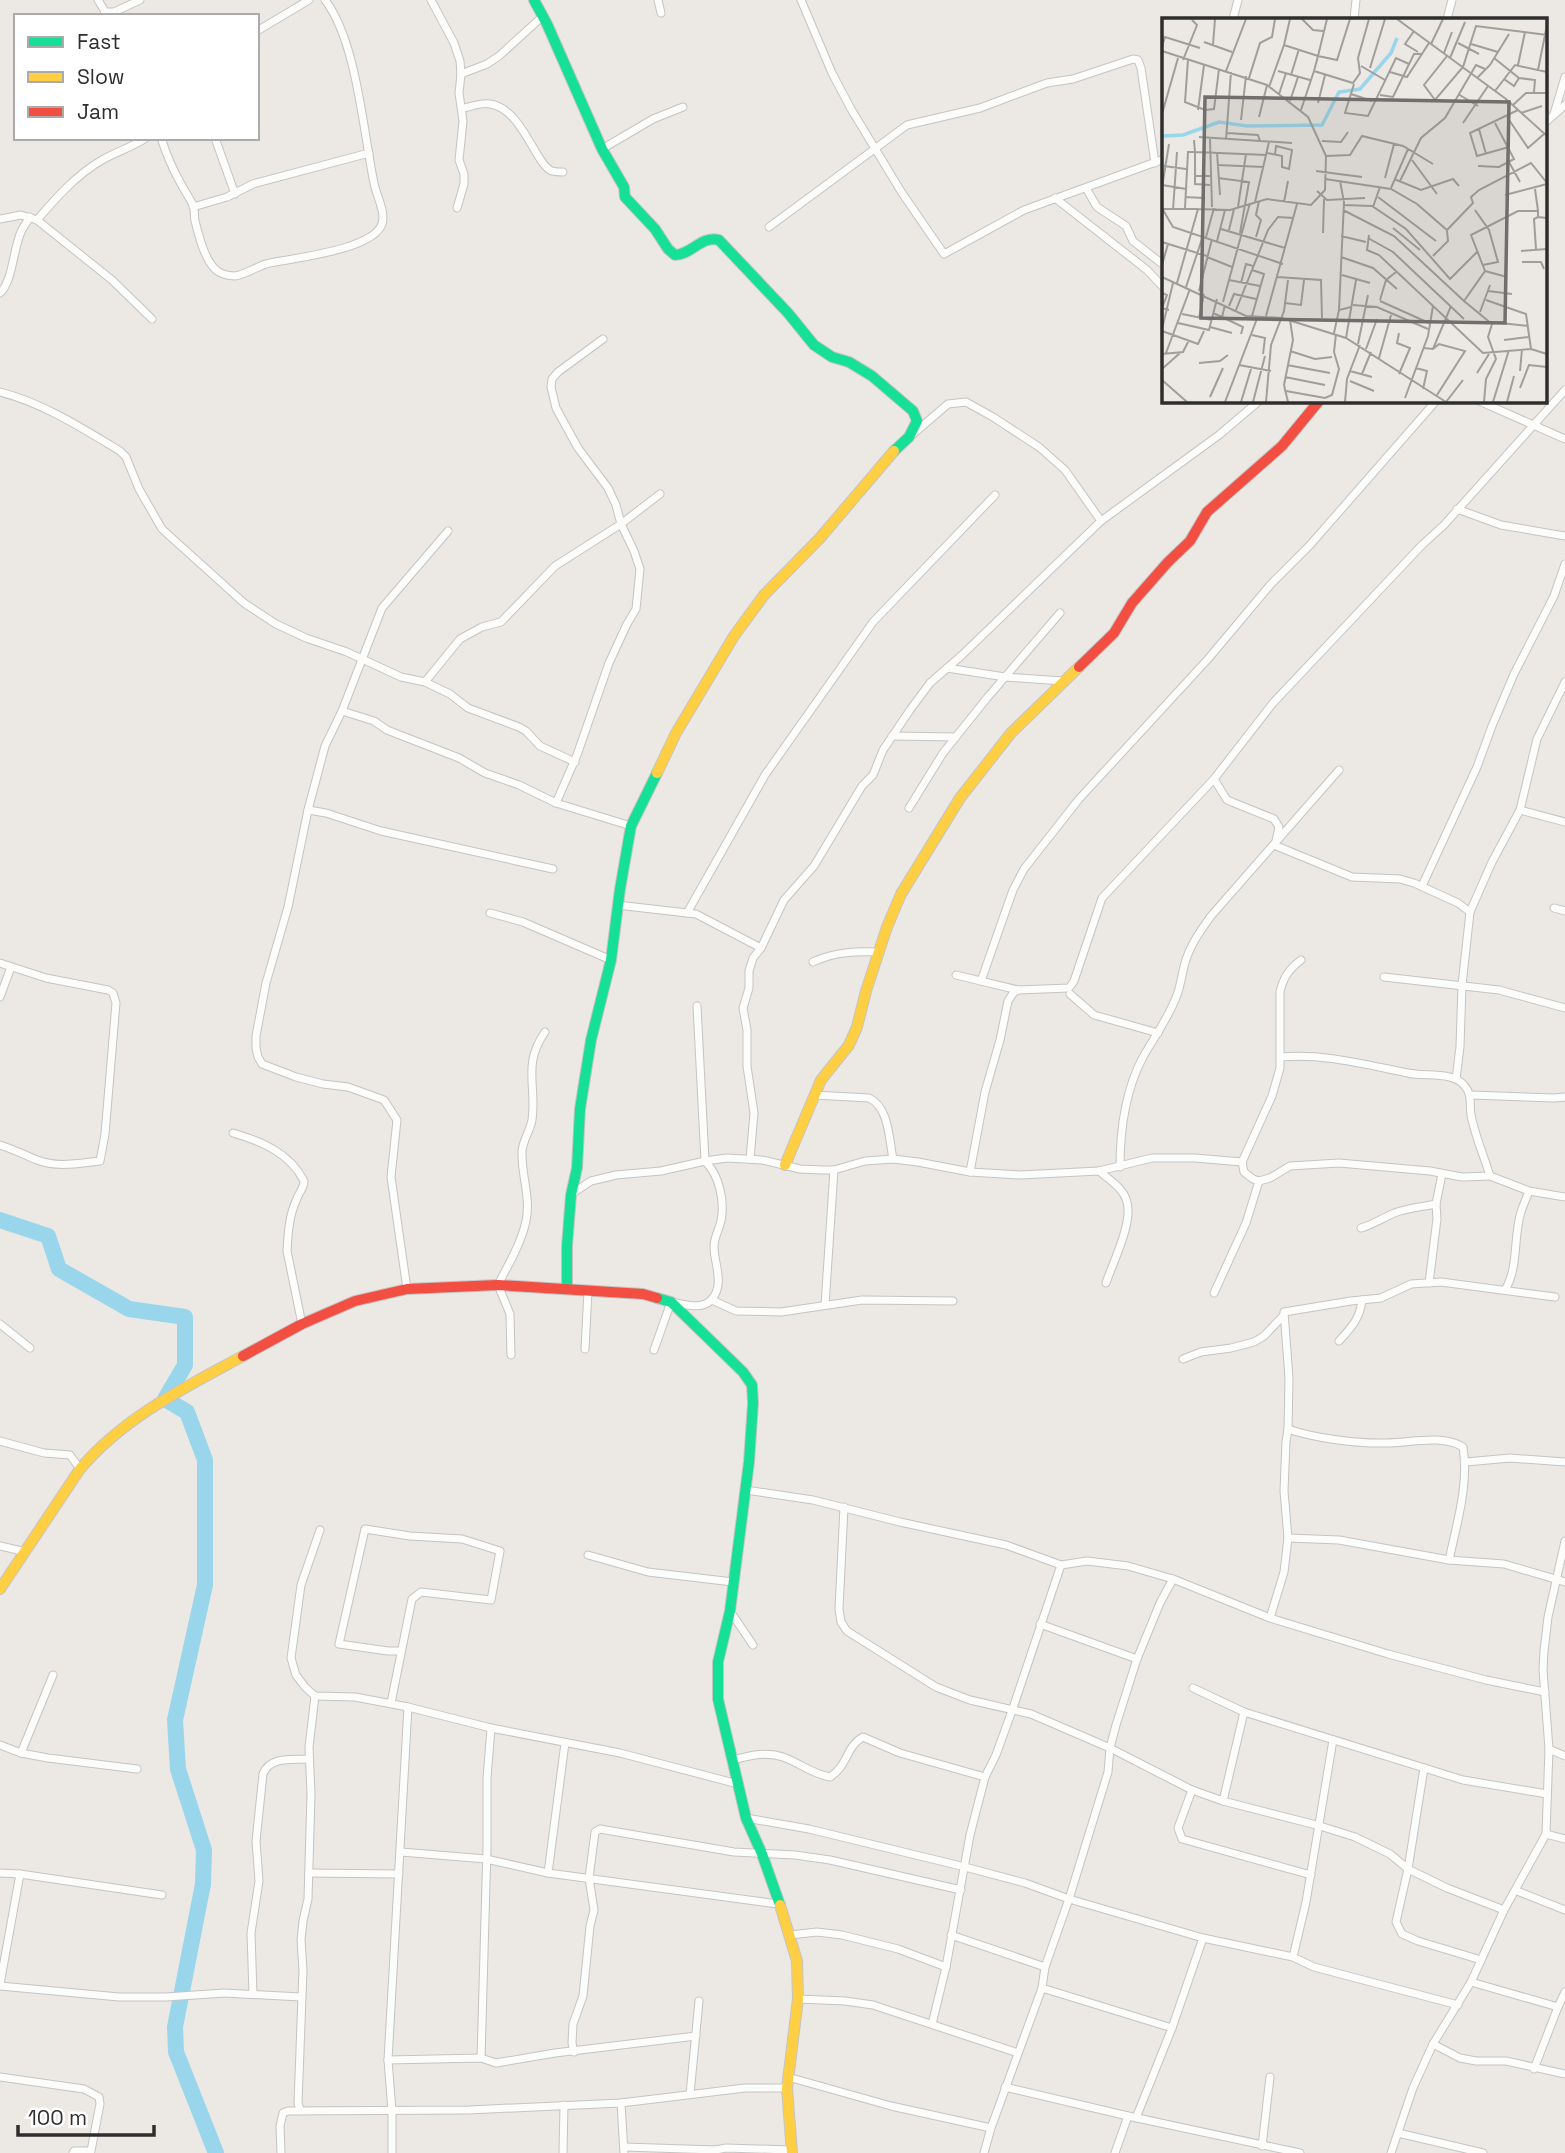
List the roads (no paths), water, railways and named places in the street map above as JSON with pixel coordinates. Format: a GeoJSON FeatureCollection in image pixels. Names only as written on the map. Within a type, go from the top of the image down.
{"type":"FeatureCollection","features":[{"type":"Feature","properties":{"kind":"street"},"geometry":{"type":"LineString","coordinates":[[98,0],[106,14],[140,0]]}},
{"type":"Feature","properties":{"kind":"street"},"geometry":{"type":"LineString","coordinates":[[259,30],[309,0]]}},
{"type":"Feature","properties":{"kind":"street"},"geometry":{"type":"LineString","coordinates":[[162,140],[193,206],[209,261],[223,274],[234,276],[267,263],[332,252],[379,230],[383,222],[382,212],[351,64],[340,29],[325,0]]}},
{"type":"Feature","properties":{"kind":"street"},"geometry":{"type":"LineString","coordinates":[[431,0],[459,55],[459,93],[463,108],[459,149],[464,184],[457,208]]}},
{"type":"Feature","properties":{"kind":"street"},"geometry":{"type":"LineString","coordinates":[[534,0],[602,149],[624,187],[625,197],[655,229],[668,249],[675,255],[682,255],[706,240],[714,238],[725,244],[814,345],[872,376],[913,411],[916,421],[909,437]]}},
{"type":"Feature","properties":{"kind":"street"},"geometry":{"type":"LineString","coordinates":[[659,0],[661,13]]}},
{"type":"Feature","properties":{"kind":"street"},"geometry":{"type":"LineString","coordinates":[[801,0],[832,72],[874,147],[944,254],[1024,211],[1162,160]]}},
{"type":"Feature","properties":{"kind":"street"},"geometry":{"type":"LineString","coordinates":[[1233,18],[1238,0]]}},
{"type":"Feature","properties":{"kind":"street"},"geometry":{"type":"LineString","coordinates":[[1354,18],[1356,0]]}},
{"type":"Feature","properties":{"kind":"street"},"geometry":{"type":"LineString","coordinates":[[1447,18],[1452,0]]}},
{"type":"Feature","properties":{"kind":"street"},"geometry":{"type":"LineString","coordinates":[[461,74],[499,56],[543,16]]}},
{"type":"Feature","properties":{"kind":"street"},"geometry":{"type":"LineString","coordinates":[[769,227],[907,125],[980,108],[1047,83],[1073,79],[1133,60],[1138,60],[1142,68],[1155,163]]}},
{"type":"Feature","properties":{"kind":"street"},"geometry":{"type":"LineString","coordinates":[[1555,114],[1565,78]]}},
{"type":"Feature","properties":{"kind":"street"},"geometry":{"type":"LineString","coordinates":[[463,108],[483,103],[499,107],[527,134],[544,166],[551,171],[563,172]]}},
{"type":"Feature","properties":{"kind":"street"},"geometry":{"type":"LineString","coordinates":[[1548,120],[1565,105]]}},
{"type":"Feature","properties":{"kind":"street"},"geometry":{"type":"LineString","coordinates":[[602,149],[653,119],[683,107]]}},
{"type":"Feature","properties":{"kind":"street"},"geometry":{"type":"LineString","coordinates":[[0,293],[8,281],[21,232],[33,218],[70,184],[101,161],[143,140]]}},
{"type":"Feature","properties":{"kind":"street"},"geometry":{"type":"LineString","coordinates":[[216,140],[235,194]]}},
{"type":"Feature","properties":{"kind":"street"},"geometry":{"type":"LineString","coordinates":[[193,206],[235,194],[253,184],[369,153]]}},
{"type":"Feature","properties":{"kind":"street"},"geometry":{"type":"LineString","coordinates":[[1086,188],[1097,206],[1126,226],[1133,242],[1161,263]]}},
{"type":"Feature","properties":{"kind":"street"},"geometry":{"type":"LineString","coordinates":[[1055,198],[1147,270],[1162,286]]}},
{"type":"Feature","properties":{"kind":"street"},"geometry":{"type":"LineString","coordinates":[[0,219],[21,215],[33,218],[113,280],[152,319]]}},
{"type":"Feature","properties":{"kind":"street"},"geometry":{"type":"LineString","coordinates":[[556,803],[575,762],[609,663],[636,610],[638,561],[608,488],[578,448],[556,408],[551,387],[552,379],[558,372],[603,339]]}},
{"type":"Feature","properties":{"kind":"street"},"geometry":{"type":"LineString","coordinates":[[956,975],[1018,990],[1069,988],[1074,981],[1102,898],[1214,779],[1273,703],[1444,525],[1565,390]]}},
{"type":"Feature","properties":{"kind":"street"},"geometry":{"type":"LineString","coordinates":[[0,392],[16,396],[72,421],[120,451],[162,530],[235,596],[276,624],[401,677],[425,682],[450,694],[468,708],[519,727],[540,746],[575,762]]}},
{"type":"Feature","properties":{"kind":"street"},"geometry":{"type":"LineString","coordinates":[[567,1289],[571,1195],[584,1076],[611,960],[617,905],[631,826],[676,733],[734,636],[764,595],[820,538],[884,463],[909,437],[948,404],[966,402],[1048,455],[1065,470],[1101,521]]}},
{"type":"Feature","properties":{"kind":"street"},"geometry":{"type":"LineString","coordinates":[[750,1159],[754,1113],[743,1008],[753,958],[761,948],[784,900],[814,866],[862,786],[873,775],[892,736],[930,683],[1101,521],[1219,435],[1258,402]]}},
{"type":"Feature","properties":{"kind":"street"},"geometry":{"type":"LineString","coordinates":[[785,1165],[821,1080],[849,1045],[901,894],[960,798],[1010,733],[1114,633],[1132,603],[1189,541],[1206,512],[1282,446],[1318,402]]}},
{"type":"Feature","properties":{"kind":"street"},"geometry":{"type":"LineString","coordinates":[[981,981],[1013,890],[1024,869],[1079,799],[1208,659],[1271,584],[1310,545],[1435,402]]}},
{"type":"Feature","properties":{"kind":"street"},"geometry":{"type":"LineString","coordinates":[[1481,402],[1565,439]]}},
{"type":"Feature","properties":{"kind":"street"},"geometry":{"type":"LineString","coordinates":[[425,682],[460,639],[482,627],[501,622],[555,566],[621,524],[660,495]]}},
{"type":"Feature","properties":{"kind":"street"},"geometry":{"type":"LineString","coordinates":[[687,913],[765,775],[873,622],[995,495]]}},
{"type":"Feature","properties":{"kind":"street"},"geometry":{"type":"LineString","coordinates":[[1457,509],[1501,525],[1565,536]]}},
{"type":"Feature","properties":{"kind":"street"},"geometry":{"type":"LineString","coordinates":[[407,1289],[391,1177],[397,1120],[384,1100],[348,1087],[323,1084],[276,1070],[262,1064],[256,1048],[266,983],[288,907],[308,810],[325,746],[342,711],[382,608],[448,531]]}},
{"type":"Feature","properties":{"kind":"street"},"geometry":{"type":"LineString","coordinates":[[1422,887],[1477,767],[1514,674],[1554,596],[1565,564]]}},
{"type":"Feature","properties":{"kind":"street"},"geometry":{"type":"LineString","coordinates":[[909,808],[943,753],[1060,613]]}},
{"type":"Feature","properties":{"kind":"street"},"geometry":{"type":"LineString","coordinates":[[947,668],[1005,677],[1063,681]]}},
{"type":"Feature","properties":{"kind":"street"},"geometry":{"type":"LineString","coordinates":[[1456,1079],[1461,985],[1470,912],[1492,862],[1520,810],[1536,739],[1565,682]]}},
{"type":"Feature","properties":{"kind":"street"},"geometry":{"type":"LineString","coordinates":[[342,711],[374,721],[387,730],[459,758],[485,774],[519,785],[556,803],[631,826]]}},
{"type":"Feature","properties":{"kind":"street"},"geometry":{"type":"LineString","coordinates":[[892,736],[956,737]]}},
{"type":"Feature","properties":{"kind":"street"},"geometry":{"type":"LineString","coordinates":[[1120,1167],[1120,1135],[1127,1097],[1142,1058],[1178,993],[1185,961],[1194,941],[1211,916],[1339,770]]}},
{"type":"Feature","properties":{"kind":"street"},"geometry":{"type":"LineString","coordinates":[[1214,779],[1227,800],[1274,819],[1279,827],[1274,845]]}},
{"type":"Feature","properties":{"kind":"street"},"geometry":{"type":"LineString","coordinates":[[308,810],[381,831],[554,869]]}},
{"type":"Feature","properties":{"kind":"street"},"geometry":{"type":"LineString","coordinates":[[1520,810],[1565,822]]}},
{"type":"Feature","properties":{"kind":"street"},"geometry":{"type":"LineString","coordinates":[[1274,845],[1352,877],[1400,879],[1458,903],[1470,912]]}},
{"type":"Feature","properties":{"kind":"street"},"geometry":{"type":"LineString","coordinates":[[617,905],[696,914],[761,948]]}},
{"type":"Feature","properties":{"kind":"street"},"geometry":{"type":"LineString","coordinates":[[1554,908],[1565,911]]}},
{"type":"Feature","properties":{"kind":"street"},"geometry":{"type":"LineString","coordinates":[[491,912],[523,922],[611,960]]}},
{"type":"Feature","properties":{"kind":"street"},"geometry":{"type":"LineString","coordinates":[[813,962],[832,954],[879,952]]}},
{"type":"Feature","properties":{"kind":"street"},"geometry":{"type":"LineString","coordinates":[[1301,960],[1290,969],[1282,982],[1280,1068],[1272,1096],[1242,1162],[1244,1172],[1259,1181],[1290,1166],[1339,1163],[1462,1177],[1490,1176],[1530,1191],[1565,1197]]}},
{"type":"Feature","properties":{"kind":"street"},"geometry":{"type":"LineString","coordinates":[[0,963],[46,978],[108,990],[113,993],[116,1009],[105,1134],[100,1161],[52,1164],[37,1161],[0,1145]]}},
{"type":"Feature","properties":{"kind":"street"},"geometry":{"type":"LineString","coordinates":[[0,996],[10,967]]}},
{"type":"Feature","properties":{"kind":"street"},"geometry":{"type":"LineString","coordinates":[[1384,977],[1499,990],[1565,1008]]}},
{"type":"Feature","properties":{"kind":"street"},"geometry":{"type":"LineString","coordinates":[[970,1172],[985,1092],[1008,1001],[1018,990]]}},
{"type":"Feature","properties":{"kind":"street"},"geometry":{"type":"LineString","coordinates":[[1070,994],[1094,1015],[1157,1033]]}},
{"type":"Feature","properties":{"kind":"street"},"geometry":{"type":"LineString","coordinates":[[0,1589],[80,1469],[134,1418],[169,1396],[302,1324],[355,1301],[407,1289],[498,1285],[643,1294],[696,1307],[712,1300],[718,1276],[714,1244],[721,1221],[721,1195],[713,1169],[705,1161],[697,1006]]}},
{"type":"Feature","properties":{"kind":"street"},"geometry":{"type":"LineString","coordinates":[[511,1354],[510,1314],[498,1285],[519,1243],[526,1222],[527,1195],[522,1151],[532,1121],[531,1068],[536,1048],[545,1032]]}},
{"type":"Feature","properties":{"kind":"street"},"geometry":{"type":"LineString","coordinates":[[1281,1057],[1316,1057],[1456,1079],[1464,1084],[1471,1095],[1470,1112],[1490,1176]]}},
{"type":"Feature","properties":{"kind":"street"},"geometry":{"type":"LineString","coordinates":[[814,1095],[869,1098],[876,1101],[882,1108],[893,1159]]}},
{"type":"Feature","properties":{"kind":"street"},"geometry":{"type":"LineString","coordinates":[[1471,1095],[1565,1097]]}},
{"type":"Feature","properties":{"kind":"street"},"geometry":{"type":"LineString","coordinates":[[233,1133],[258,1140],[282,1154],[304,1181],[291,1216],[288,1241],[302,1324]]}},
{"type":"Feature","properties":{"kind":"street"},"geometry":{"type":"LineString","coordinates":[[571,1195],[591,1181],[616,1175],[680,1168],[727,1157],[800,1169],[834,1170],[865,1161],[893,1159],[918,1161],[970,1172],[1020,1175],[1100,1171],[1152,1158],[1242,1162]]}},
{"type":"Feature","properties":{"kind":"street"},"geometry":{"type":"LineString","coordinates":[[825,1305],[834,1170]]}},
{"type":"Feature","properties":{"kind":"street"},"geometry":{"type":"LineString","coordinates":[[1100,1171],[1126,1199],[1129,1217],[1106,1283]]}},
{"type":"Feature","properties":{"kind":"street"},"geometry":{"type":"LineString","coordinates":[[1429,1283],[1437,1219],[1436,1204],[1442,1174]]}},
{"type":"Feature","properties":{"kind":"street"},"geometry":{"type":"LineString","coordinates":[[1214,1293],[1246,1223],[1259,1181]]}},
{"type":"Feature","properties":{"kind":"street"},"geometry":{"type":"LineString","coordinates":[[1506,1290],[1515,1258],[1521,1212],[1530,1191]]}},
{"type":"Feature","properties":{"kind":"street"},"geometry":{"type":"LineString","coordinates":[[1361,1228],[1404,1210],[1436,1204]]}},
{"type":"Feature","properties":{"kind":"street"},"geometry":{"type":"LineString","coordinates":[[1182,1359],[1201,1352],[1254,1342],[1264,1336],[1284,1312],[1290,1310],[1381,1298],[1411,1284],[1441,1282],[1555,1297]]}},
{"type":"Feature","properties":{"kind":"street"},"geometry":{"type":"LineString","coordinates":[[585,1349],[589,1291]]}},
{"type":"Feature","properties":{"kind":"street"},"geometry":{"type":"LineString","coordinates":[[712,1300],[736,1311],[781,1312],[862,1300],[953,1301]]}},
{"type":"Feature","properties":{"kind":"street"},"geometry":{"type":"LineString","coordinates":[[1339,1341],[1357,1322],[1362,1300]]}},
{"type":"Feature","properties":{"kind":"street"},"geometry":{"type":"LineString","coordinates":[[654,1350],[671,1302]]}},
{"type":"Feature","properties":{"kind":"street"},"geometry":{"type":"LineString","coordinates":[[621,2103],[624,2150],[715,2152],[726,2148],[791,2152],[787,2082],[798,1999],[797,1961],[762,1854],[746,1818],[718,1699],[718,1662],[730,1611],[746,1490],[752,1423],[752,1385],[743,1372],[671,1302]]}},
{"type":"Feature","properties":{"kind":"street"},"geometry":{"type":"LineString","coordinates":[[1270,1618],[1284,1572],[1288,1538],[1284,1491],[1289,1378],[1283,1316]]}},
{"type":"Feature","properties":{"kind":"street"},"geometry":{"type":"LineString","coordinates":[[0,1324],[30,1348]]}},
{"type":"Feature","properties":{"kind":"street"},"geometry":{"type":"LineString","coordinates":[[1288,1429],[1301,1434],[1355,1442],[1428,1440],[1455,1442],[1463,1447],[1466,1462],[1462,1500],[1449,1560]]}},
{"type":"Feature","properties":{"kind":"street"},"geometry":{"type":"LineString","coordinates":[[0,1441],[51,1454],[70,1455],[80,1469]]}},
{"type":"Feature","properties":{"kind":"street"},"geometry":{"type":"LineString","coordinates":[[1466,1462],[1510,1458],[1565,1462]]}},
{"type":"Feature","properties":{"kind":"street"},"geometry":{"type":"LineString","coordinates":[[746,1490],[813,1500],[1006,1545],[1061,1565],[1087,1561],[1108,1563],[1173,1579],[1270,1618],[1388,1654],[1486,1680],[1545,1692]]}},
{"type":"Feature","properties":{"kind":"street"},"geometry":{"type":"LineString","coordinates":[[844,1507],[839,1609],[841,1622],[846,1630],[936,1686],[970,1700],[1031,1714],[1110,1748],[1192,1790],[1355,1837],[1390,1854],[1408,1869],[1447,1888],[1504,1910]]}},
{"type":"Feature","properties":{"kind":"street"},"geometry":{"type":"LineString","coordinates":[[391,1703],[412,1599],[421,1592],[491,1600],[500,1550],[462,1539],[410,1536],[365,1529],[339,1644],[401,1651]]}},
{"type":"Feature","properties":{"kind":"street"},"geometry":{"type":"LineString","coordinates":[[320,1530],[301,1585],[291,1658],[296,1675],[315,1696],[355,1697],[391,1703],[491,1728],[620,1753],[738,1784]]}},
{"type":"Feature","properties":{"kind":"street"},"geometry":{"type":"LineString","coordinates":[[1288,1538],[1339,1540],[1449,1560],[1504,1564],[1565,1582]]}},
{"type":"Feature","properties":{"kind":"street"},"geometry":{"type":"LineString","coordinates":[[1391,2153],[1413,2088],[1433,2044],[1471,1982],[1504,1910],[1517,1891],[1546,1834],[1549,1749],[1544,1651],[1565,1541]]}},
{"type":"Feature","properties":{"kind":"street"},"geometry":{"type":"LineString","coordinates":[[0,1546],[26,1552]]}},
{"type":"Feature","properties":{"kind":"street"},"geometry":{"type":"LineString","coordinates":[[588,1555],[648,1572],[733,1582]]}},
{"type":"Feature","properties":{"kind":"street"},"geometry":{"type":"LineString","coordinates":[[932,2024],[946,1967],[970,1835],[985,1777],[1013,1709],[1061,1565]]}},
{"type":"Feature","properties":{"kind":"street"},"geometry":{"type":"LineString","coordinates":[[985,2153],[990,2128],[1042,1988],[1045,1967],[1108,1772],[1110,1748],[1137,1659],[1173,1579]]}},
{"type":"Feature","properties":{"kind":"street"},"geometry":{"type":"LineString","coordinates":[[730,1611],[753,1645]]}},
{"type":"Feature","properties":{"kind":"street"},"geometry":{"type":"LineString","coordinates":[[1040,1624],[1137,1659]]}},
{"type":"Feature","properties":{"kind":"street"},"geometry":{"type":"LineString","coordinates":[[388,1651],[399,1663]]}},
{"type":"Feature","properties":{"kind":"street"},"geometry":{"type":"LineString","coordinates":[[21,1753],[52,1675]]}},
{"type":"Feature","properties":{"kind":"street"},"geometry":{"type":"LineString","coordinates":[[1193,1688],[1244,1712],[1462,1780],[1547,1794]]}},
{"type":"Feature","properties":{"kind":"street"},"geometry":{"type":"LineString","coordinates":[[300,2109],[298,2103],[303,1969],[301,1940],[308,1899],[311,1794],[308,1759],[315,1696]]}},
{"type":"Feature","properties":{"kind":"street"},"geometry":{"type":"LineString","coordinates":[[392,2153],[388,2060],[408,1707]]}},
{"type":"Feature","properties":{"kind":"street"},"geometry":{"type":"LineString","coordinates":[[1223,1801],[1244,1712]]}},
{"type":"Feature","properties":{"kind":"street"},"geometry":{"type":"LineString","coordinates":[[481,2057],[486,1778],[491,1728]]}},
{"type":"Feature","properties":{"kind":"street"},"geometry":{"type":"LineString","coordinates":[[733,1760],[764,1754],[783,1757],[814,1773],[830,1777],[845,1763],[856,1741],[863,1738],[900,1753],[985,1777]]}},
{"type":"Feature","properties":{"kind":"street"},"geometry":{"type":"LineString","coordinates":[[1293,1958],[1320,1826],[1333,1740]]}},
{"type":"Feature","properties":{"kind":"street"},"geometry":{"type":"LineString","coordinates":[[548,1874],[565,1744]]}},
{"type":"Feature","properties":{"kind":"street"},"geometry":{"type":"LineString","coordinates":[[0,1745],[21,1753],[48,1758],[137,1769]]}},
{"type":"Feature","properties":{"kind":"street"},"geometry":{"type":"LineString","coordinates":[[1549,1749],[1565,1756]]}},
{"type":"Feature","properties":{"kind":"street"},"geometry":{"type":"LineString","coordinates":[[253,1994],[251,1933],[259,1881],[256,1842],[262,1773],[273,1761],[308,1759]]}},
{"type":"Feature","properties":{"kind":"street"},"geometry":{"type":"LineString","coordinates":[[1424,1768],[1408,1869],[1396,1922],[1402,1934],[1481,1960]]}},
{"type":"Feature","properties":{"kind":"street"},"geometry":{"type":"LineString","coordinates":[[1192,1790],[1178,1828],[1182,1839],[1311,1875]]}},
{"type":"Feature","properties":{"kind":"street"},"geometry":{"type":"LineString","coordinates":[[746,1818],[809,1829],[965,1867],[1203,1938],[1293,1958],[1314,1967],[1458,2005]]}},
{"type":"Feature","properties":{"kind":"street"},"geometry":{"type":"LineString","coordinates":[[575,2052],[572,2043],[573,2024],[583,1996],[594,1910],[589,1878],[596,1832],[600,1829],[734,1852],[830,1860],[961,1889]]}},
{"type":"Feature","properties":{"kind":"street"},"geometry":{"type":"LineString","coordinates":[[1546,1834],[1565,1839]]}},
{"type":"Feature","properties":{"kind":"street"},"geometry":{"type":"LineString","coordinates":[[401,1852],[486,1859],[548,1874],[778,1903]]}},
{"type":"Feature","properties":{"kind":"street"},"geometry":{"type":"LineString","coordinates":[[0,1873],[162,1895]]}},
{"type":"Feature","properties":{"kind":"street"},"geometry":{"type":"LineString","coordinates":[[309,1873],[399,1874]]}},
{"type":"Feature","properties":{"kind":"street"},"geometry":{"type":"LineString","coordinates":[[20,1874],[0,1985],[119,1997],[253,1994],[301,1997]]}},
{"type":"Feature","properties":{"kind":"street"},"geometry":{"type":"LineString","coordinates":[[1517,1891],[1565,1910]]}},
{"type":"Feature","properties":{"kind":"street"},"geometry":{"type":"LineString","coordinates":[[790,1935],[817,1931],[842,1936],[898,1949],[946,1967]]}},
{"type":"Feature","properties":{"kind":"street"},"geometry":{"type":"LineString","coordinates":[[951,1935],[1045,1967]]}},
{"type":"Feature","properties":{"kind":"street"},"geometry":{"type":"LineString","coordinates":[[1115,2153],[1172,2028],[1203,1938]]}},
{"type":"Feature","properties":{"kind":"street"},"geometry":{"type":"LineString","coordinates":[[1471,1982],[1558,2007]]}},
{"type":"Feature","properties":{"kind":"street"},"geometry":{"type":"LineString","coordinates":[[1042,1988],[1172,2028]]}},
{"type":"Feature","properties":{"kind":"street"},"geometry":{"type":"LineString","coordinates":[[1534,2069],[1565,1992]]}},
{"type":"Feature","properties":{"kind":"street"},"geometry":{"type":"LineString","coordinates":[[798,1999],[873,2005],[1018,2053]]}},
{"type":"Feature","properties":{"kind":"street"},"geometry":{"type":"LineString","coordinates":[[690,2094],[699,2001]]}},
{"type":"Feature","properties":{"kind":"street"},"geometry":{"type":"LineString","coordinates":[[388,2060],[481,2057],[496,2063],[696,2036]]}},
{"type":"Feature","properties":{"kind":"street"},"geometry":{"type":"LineString","coordinates":[[1433,2044],[1460,2058],[1506,2061],[1565,2074]]}},
{"type":"Feature","properties":{"kind":"street"},"geometry":{"type":"LineString","coordinates":[[0,2077],[84,2089],[99,2097],[91,2151],[73,2153]]}},
{"type":"Feature","properties":{"kind":"street"},"geometry":{"type":"LineString","coordinates":[[1262,2146],[1270,2077]]}},
{"type":"Feature","properties":{"kind":"street"},"geometry":{"type":"LineString","coordinates":[[281,2153],[280,2126],[283,2113],[300,2109],[308,2112],[469,2110],[621,2103],[787,2082],[990,2128]]}},
{"type":"Feature","properties":{"kind":"street"},"geometry":{"type":"LineString","coordinates":[[1005,2087],[1300,2153]]}},
{"type":"Feature","properties":{"kind":"street"},"geometry":{"type":"LineString","coordinates":[[563,2153],[564,2105]]}},
{"type":"Feature","properties":{"kind":"street"},"geometry":{"type":"LineString","coordinates":[[1398,2133],[1483,2153]]}},
{"type":"Feature","properties":{"kind":"waterway"},"geometry":{"type":"LineString","coordinates":[[0,1220],[48,1236],[59,1269],[129,1309],[185,1317],[185,1365],[165,1399],[187,1412],[205,1460],[205,1585],[175,1720],[178,1769],[204,1850],[203,1884],[175,2027],[176,2052],[216,2153]]}}]}
